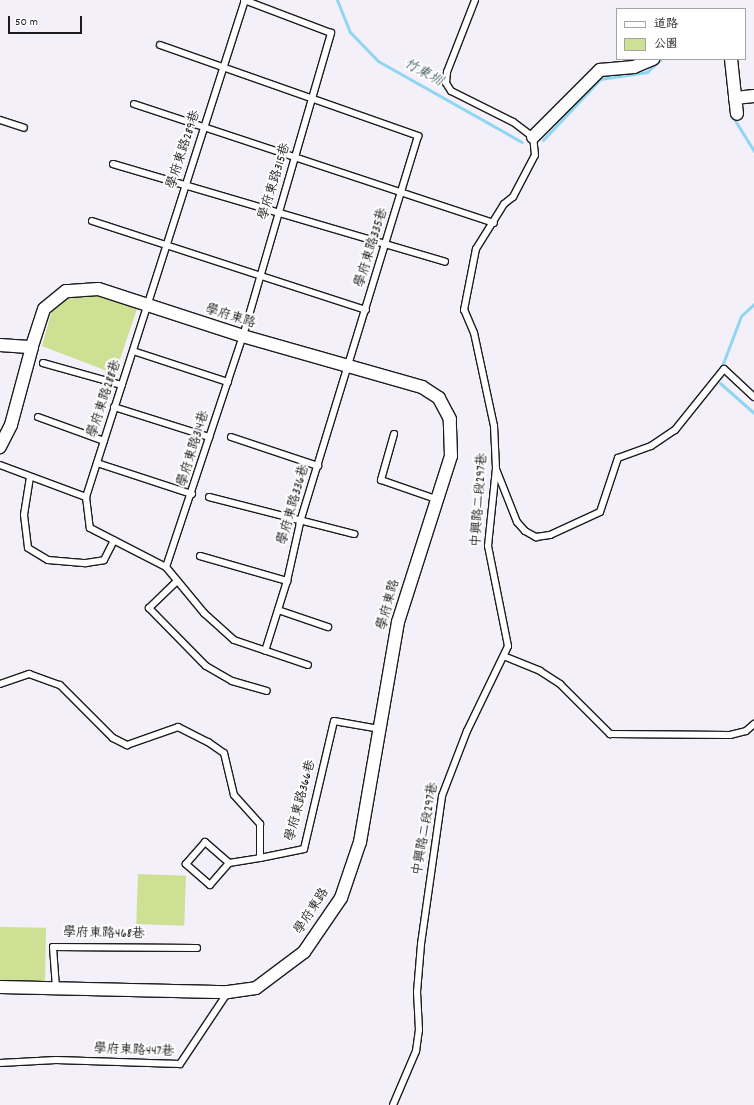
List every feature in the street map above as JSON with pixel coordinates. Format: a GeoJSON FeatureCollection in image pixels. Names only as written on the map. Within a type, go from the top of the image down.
{"type":"FeatureCollection","features":[{"type":"Feature","properties":{"kind":"street"},"geometry":{"type":"LineString","coordinates":[[533,137],[600,70],[634,67],[651,60]]}},
{"type":"Feature","properties":{"kind":"street"},"geometry":{"type":"LineString","coordinates":[[732,60],[735,98],[738,114]]}},
{"type":"Feature","properties":{"kind":"street"},"geometry":{"type":"LineString","coordinates":[[735,98],[754,96]]}},
{"type":"Feature","properties":{"kind":"street","name":"學府東路"},"geometry":{"type":"LineString","coordinates":[[0,447],[11,425],[32,346],[44,309],[66,291],[98,289],[146,307],[422,386],[439,398],[450,419],[451,456],[436,499],[398,622],[360,842],[341,898],[304,952],[256,988],[228,992],[0,987]]}},
{"type":"Feature","properties":{"kind":"street"},"geometry":{"type":"LineString","coordinates":[[0,345],[32,346]]}},
{"type":"Feature","properties":{"kind":"lane","name":"學府東路315巷"},"geometry":{"type":"LineString","coordinates":[[243,336],[331,34],[245,0]]}},
{"type":"Feature","properties":{"kind":"lane","name":"學府東路289巷"},"geometry":{"type":"LineString","coordinates":[[146,307],[245,0]]}},
{"type":"Feature","properties":{"kind":"lane"},"geometry":{"type":"LineString","coordinates":[[475,0],[447,72],[446,83],[451,91],[513,122],[533,137]]}},
{"type":"Feature","properties":{"kind":"lane"},"geometry":{"type":"LineString","coordinates":[[160,45],[313,97]]}},
{"type":"Feature","properties":{"kind":"lane","name":"學府東路335巷"},"geometry":{"type":"LineString","coordinates":[[313,97],[418,136],[350,366]]}},
{"type":"Feature","properties":{"kind":"lane"},"geometry":{"type":"LineString","coordinates":[[134,104],[494,223]]}},
{"type":"Feature","properties":{"kind":"lane"},"geometry":{"type":"LineString","coordinates":[[0,120],[24,128]]}},
{"type":"Feature","properties":{"kind":"lane","name":"中興路二段297巷"},"geometry":{"type":"LineString","coordinates":[[393,1105],[416,1051],[419,1030],[417,992],[421,944],[442,796],[492,676],[506,657],[508,646],[488,546],[496,468],[490,401],[474,333],[464,310],[476,249],[531,166],[535,155],[533,137]]}},
{"type":"Feature","properties":{"kind":"lane"},"geometry":{"type":"LineString","coordinates":[[113,164],[386,243],[445,262]]}},
{"type":"Feature","properties":{"kind":"lane"},"geometry":{"type":"LineString","coordinates":[[92,221],[366,310]]}},
{"type":"Feature","properties":{"kind":"lane","name":"學府東路288巷"},"geometry":{"type":"LineString","coordinates":[[86,497],[146,307]]}},
{"type":"Feature","properties":{"kind":"lane","name":"學府東路314巷"},"geometry":{"type":"LineString","coordinates":[[166,567],[192,494],[209,437],[243,336]]}},
{"type":"Feature","properties":{"kind":"lane"},"geometry":{"type":"LineString","coordinates":[[133,351],[228,382]]}},
{"type":"Feature","properties":{"kind":"lane"},"geometry":{"type":"LineString","coordinates":[[43,363],[122,385]]}},
{"type":"Feature","properties":{"kind":"lane","name":"學府東路336巷"},"geometry":{"type":"LineString","coordinates":[[265,651],[287,581],[300,523],[350,366]]}},
{"type":"Feature","properties":{"kind":"lane"},"geometry":{"type":"LineString","coordinates":[[496,468],[521,527],[536,537],[550,535],[600,512],[618,458],[651,446],[675,430],[724,369],[754,397]]}},
{"type":"Feature","properties":{"kind":"lane"},"geometry":{"type":"LineString","coordinates":[[114,407],[209,437]]}},
{"type":"Feature","properties":{"kind":"lane"},"geometry":{"type":"LineString","coordinates":[[38,417],[104,441]]}},
{"type":"Feature","properties":{"kind":"lane"},"geometry":{"type":"LineString","coordinates":[[394,434],[381,480],[436,499]]}},
{"type":"Feature","properties":{"kind":"lane"},"geometry":{"type":"LineString","coordinates":[[231,437],[318,466]]}},
{"type":"Feature","properties":{"kind":"lane"},"geometry":{"type":"LineString","coordinates":[[97,463],[192,494]]}},
{"type":"Feature","properties":{"kind":"lane"},"geometry":{"type":"LineString","coordinates":[[0,465],[86,497],[90,528],[166,567],[204,613],[234,640],[308,665]]}},
{"type":"Feature","properties":{"kind":"lane"},"geometry":{"type":"LineString","coordinates":[[30,477],[24,515],[28,548],[48,560],[86,563],[104,560],[114,540]]}},
{"type":"Feature","properties":{"kind":"lane"},"geometry":{"type":"LineString","coordinates":[[209,497],[300,523],[354,534]]}},
{"type":"Feature","properties":{"kind":"lane"},"geometry":{"type":"LineString","coordinates":[[200,556],[287,581]]}},
{"type":"Feature","properties":{"kind":"lane"},"geometry":{"type":"LineString","coordinates":[[177,581],[149,608],[206,666],[232,681],[267,691]]}},
{"type":"Feature","properties":{"kind":"lane"},"geometry":{"type":"LineString","coordinates":[[278,610],[328,627]]}},
{"type":"Feature","properties":{"kind":"lane"},"geometry":{"type":"LineString","coordinates":[[506,657],[540,671],[560,684],[610,734],[730,735],[746,731],[754,724]]}},
{"type":"Feature","properties":{"kind":"lane"},"geometry":{"type":"LineString","coordinates":[[0,684],[28,674],[60,685],[113,738],[127,745],[178,727],[208,742],[224,753],[234,795],[260,824],[260,858],[229,862],[210,885],[186,864],[205,842],[229,862]]}},
{"type":"Feature","properties":{"kind":"lane","name":"學府東路366巷"},"geometry":{"type":"LineString","coordinates":[[260,858],[304,849],[334,721],[380,729]]}},
{"type":"Feature","properties":{"kind":"lane","name":"學府東路468巷"},"geometry":{"type":"LineString","coordinates":[[56,988],[53,947],[197,948]]}},
{"type":"Feature","properties":{"kind":"lane","name":"學府東路447巷"},"geometry":{"type":"LineString","coordinates":[[0,1063],[56,1060],[180,1064],[228,992]]}},
{"type":"Feature","properties":{"kind":"green space"},"geometry":{"type":"Polygon","coordinates":[[[86,286],[139,303],[115,374],[42,346],[55,299],[86,286]]]}},
{"type":"Feature","properties":{"kind":"green space"},"geometry":{"type":"Polygon","coordinates":[[[138,874],[186,876],[184,926],[136,924],[138,874]]]}},
{"type":"Feature","properties":{"kind":"green space"},"geometry":{"type":"Polygon","coordinates":[[[0,927],[46,928],[45,983],[0,982],[0,927]]]}},
{"type":"Feature","properties":{"kind":"waterway","name":"竹東圳"},"geometry":{"type":"LineString","coordinates":[[337,0],[350,32],[378,61],[522,142]]}},
{"type":"Feature","properties":{"kind":"waterway","name":"竹東圳"},"geometry":{"type":"LineString","coordinates":[[543,140],[600,79],[647,72],[660,60]]}},
{"type":"Feature","properties":{"kind":"waterway","name":"竹東圳"},"geometry":{"type":"LineString","coordinates":[[730,102],[731,114],[754,151]]}},
{"type":"Feature","properties":{"kind":"waterway","name":"竹東圳"},"geometry":{"type":"LineString","coordinates":[[722,366],[741,316],[754,304]]}},
{"type":"Feature","properties":{"kind":"waterway","name":"竹東圳"},"geometry":{"type":"LineString","coordinates":[[720,383],[754,413]]}}]}
